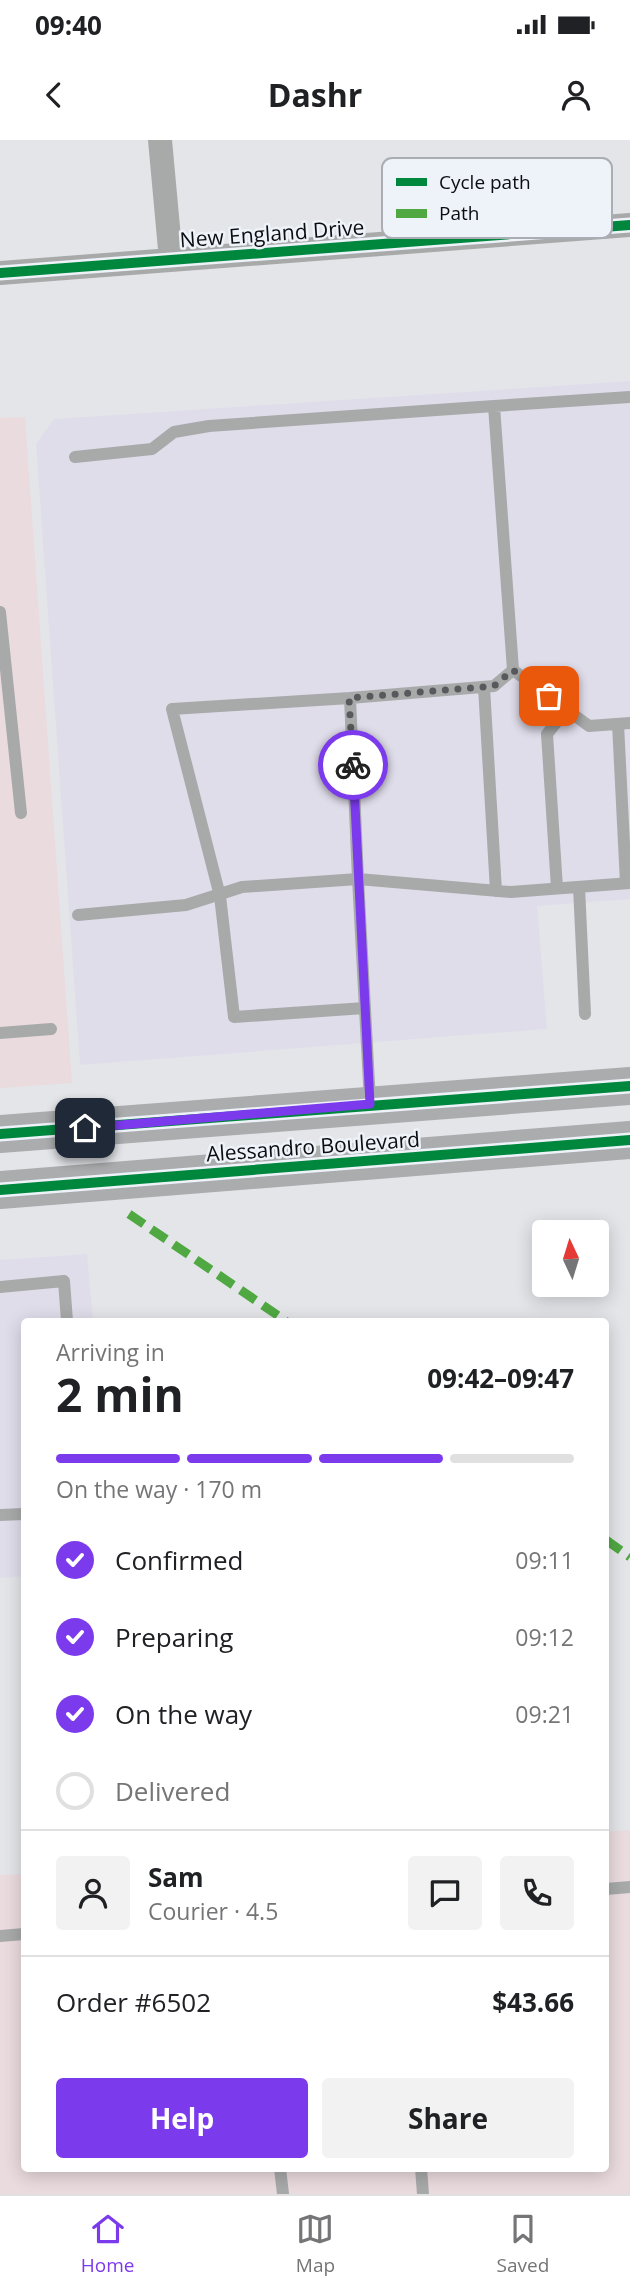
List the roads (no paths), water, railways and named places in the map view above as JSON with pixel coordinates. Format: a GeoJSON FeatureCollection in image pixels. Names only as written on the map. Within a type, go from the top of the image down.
{"type":"FeatureCollection","features":[{"type":"Feature","properties":{"kind":"main road","name":"Alessandro Boulevard"},"geometry":{"type":"LineString","coordinates":[[0,1134],[630,1086]]}},
{"type":"Feature","properties":{"kind":"main road"},"geometry":{"type":"LineString","coordinates":[[0,1163],[47,1159],[55,1153],[59,1130]]}},
{"type":"Feature","properties":{"kind":"main road","name":"Alessandro Boulevard"},"geometry":{"type":"LineString","coordinates":[[0,1190],[630,1140]]}},
{"type":"Feature","properties":{"kind":"street"},"geometry":{"type":"LineString","coordinates":[[160,140],[171,260]]}},
{"type":"Feature","properties":{"kind":"street","name":"New England Drive"},"geometry":{"type":"LineString","coordinates":[[612,226],[630,225]]}},
{"type":"Feature","properties":{"kind":"street","name":"New England Drive"},"geometry":{"type":"LineString","coordinates":[[0,273],[460,238]]}},
{"type":"Feature","properties":{"kind":"lane"},"geometry":{"type":"LineString","coordinates":[[75,457],[152,449],[174,432],[209,426],[630,397]]}},
{"type":"Feature","properties":{"kind":"lane"},"geometry":{"type":"LineString","coordinates":[[494,406],[513,670]]}},
{"type":"Feature","properties":{"kind":"lane"},"geometry":{"type":"LineString","coordinates":[[0,612],[21,813]]}},
{"type":"Feature","properties":{"kind":"lane"},"geometry":{"type":"LineString","coordinates":[[365,1007],[234,1017],[220,896],[172,709],[494,686],[513,670]]}},
{"type":"Feature","properties":{"kind":"lane"},"geometry":{"type":"LineString","coordinates":[[78,915],[186,905],[242,887],[358,879],[496,891],[628,883],[624,724],[589,726],[513,670]]}},
{"type":"Feature","properties":{"kind":"lane"},"geometry":{"type":"LineString","coordinates":[[484,687],[496,891]]}},
{"type":"Feature","properties":{"kind":"lane"},"geometry":{"type":"LineString","coordinates":[[349,698],[370,1104]]}},
{"type":"Feature","properties":{"kind":"lane"},"geometry":{"type":"LineString","coordinates":[[557,888],[547,734],[567,709]]}},
{"type":"Feature","properties":{"kind":"lane"},"geometry":{"type":"LineString","coordinates":[[579,887],[585,1014]]}},
{"type":"Feature","properties":{"kind":"lane"},"geometry":{"type":"LineString","coordinates":[[0,1033],[51,1029]]}},
{"type":"Feature","properties":{"kind":"lane"},"geometry":{"type":"LineString","coordinates":[[0,1287],[64,1281],[67,1318]]}},
{"type":"Feature","properties":{"kind":"lane"},"geometry":{"type":"LineString","coordinates":[[0,1515],[21,1514]]}},
{"type":"Feature","properties":{"kind":"lane"},"geometry":{"type":"LineString","coordinates":[[609,1889],[630,1887]]}},
{"type":"Feature","properties":{"kind":"lane"},"geometry":{"type":"LineString","coordinates":[[0,1936],[21,1934]]}},
{"type":"Feature","properties":{"kind":"lane"},"geometry":{"type":"LineString","coordinates":[[280,2172],[283,2194]]}},
{"type":"Feature","properties":{"kind":"lane"},"geometry":{"type":"LineString","coordinates":[[421,2172],[423,2194]]}}]}
